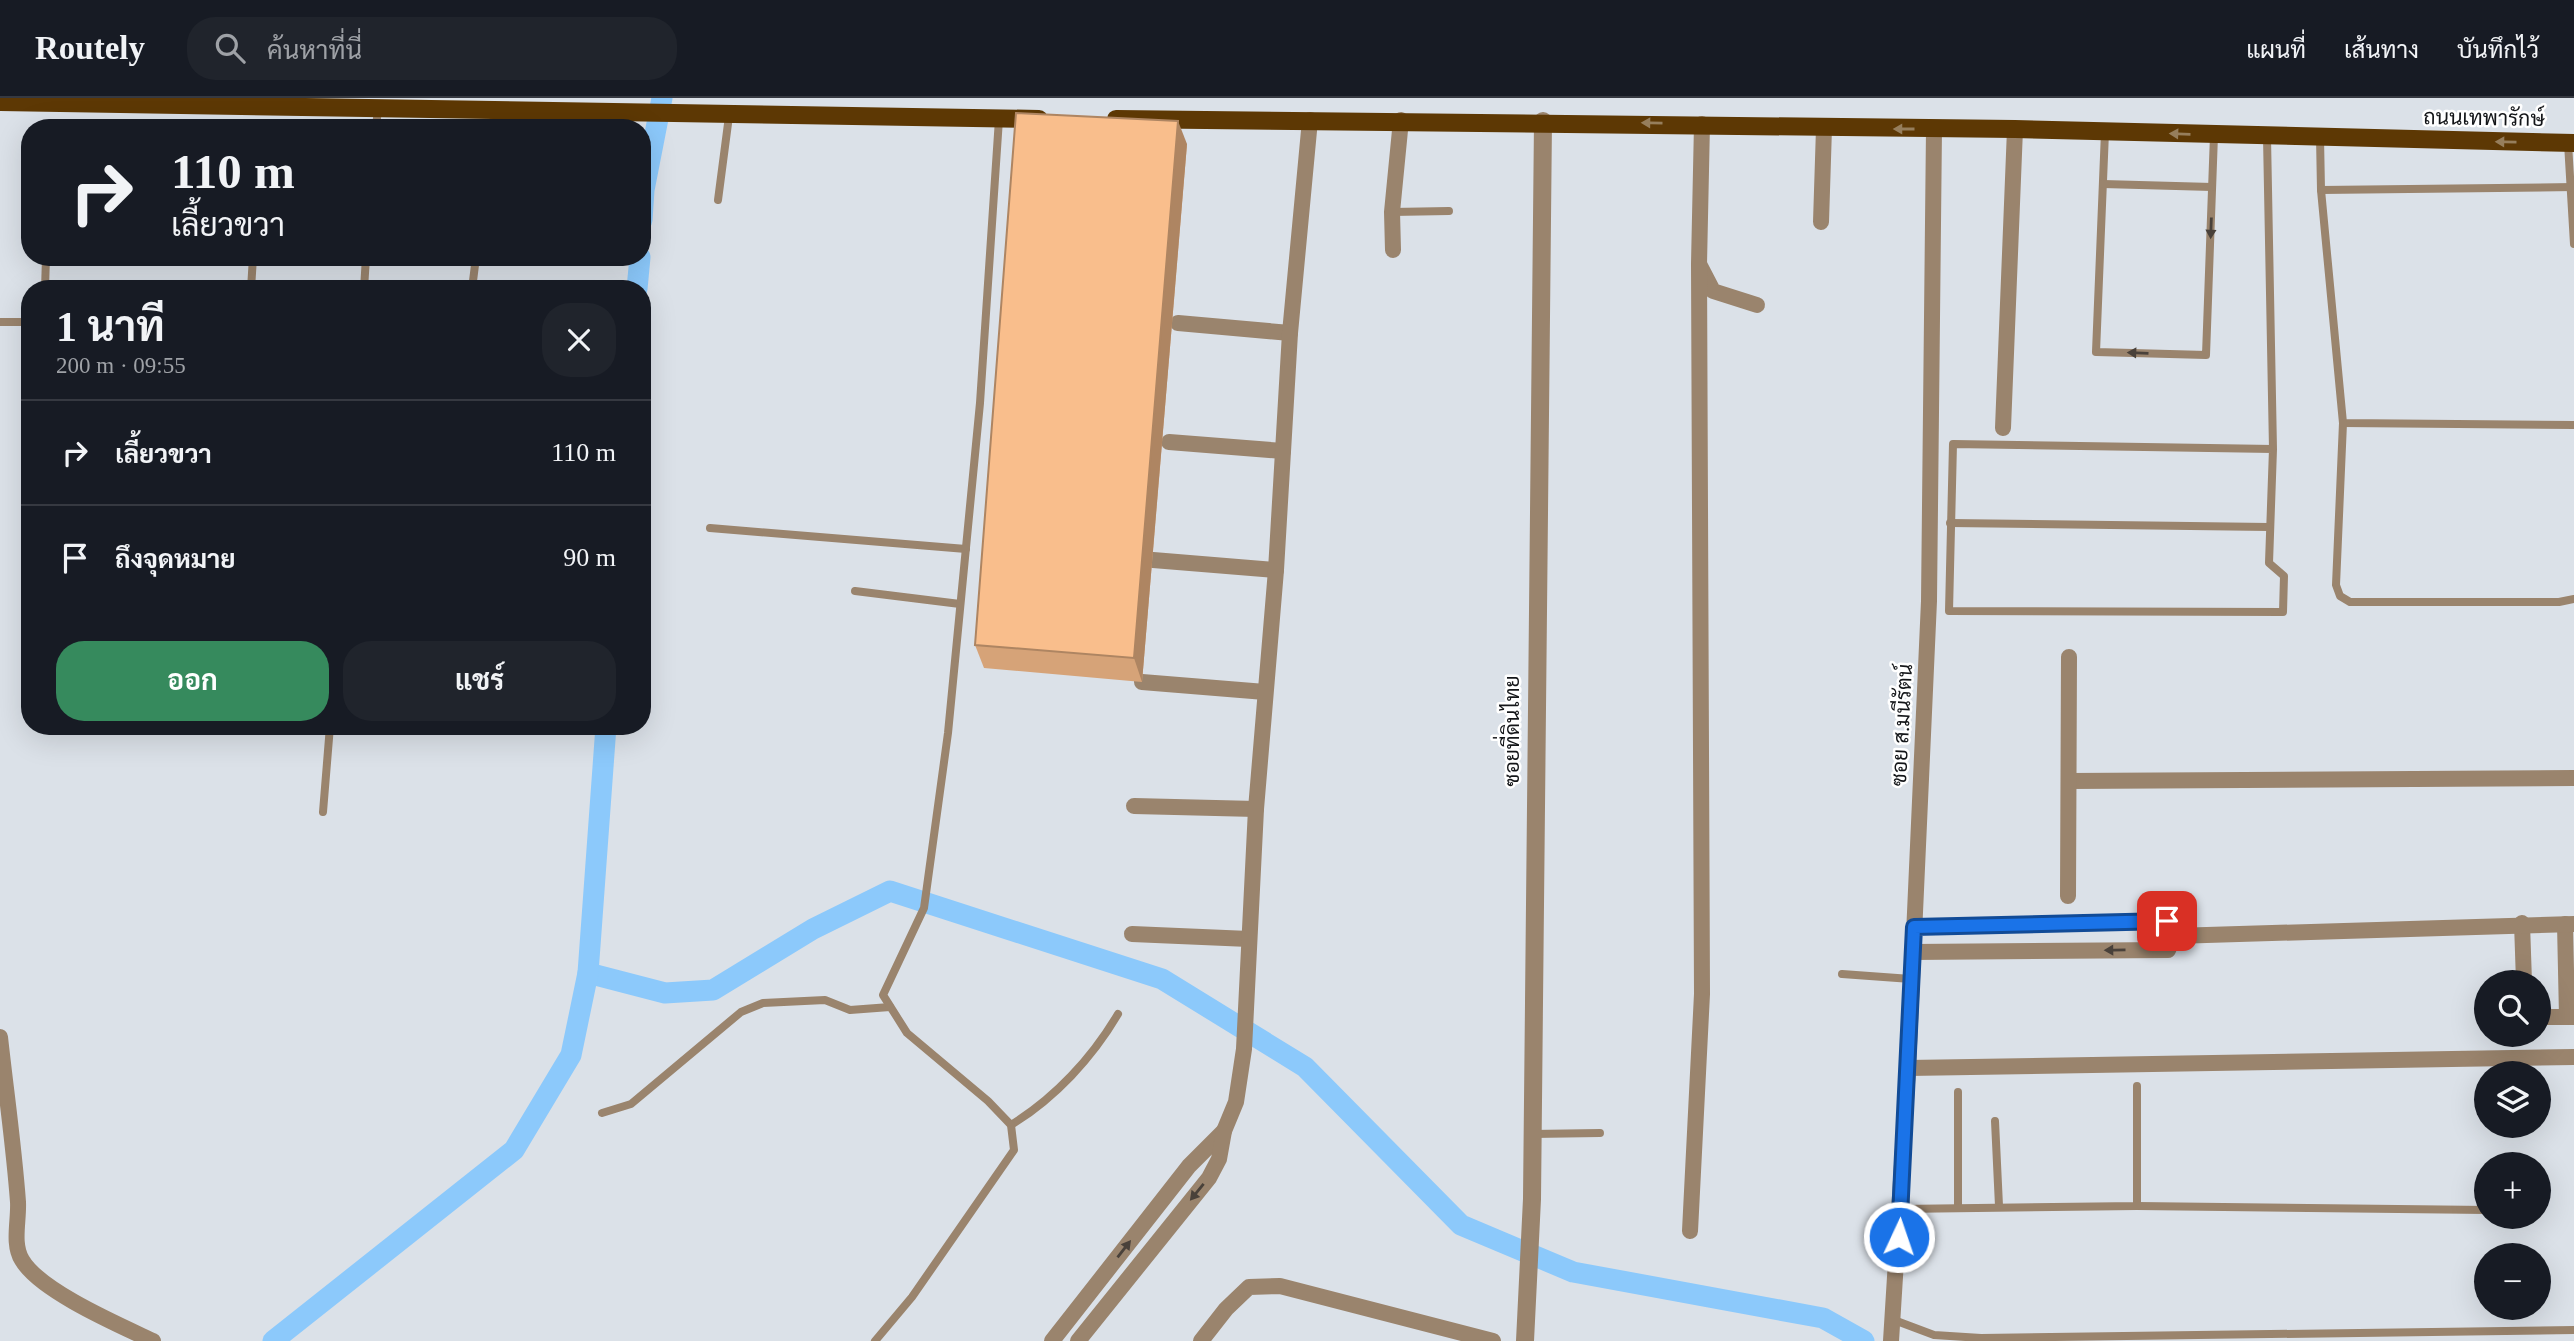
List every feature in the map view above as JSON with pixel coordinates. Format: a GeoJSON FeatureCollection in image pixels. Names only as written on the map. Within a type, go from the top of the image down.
{"type":"FeatureCollection","features":[{"type":"Feature","properties":{"kind":"main road"},"geometry":{"type":"LineString","coordinates":[[0,102],[378,108],[493,119],[634,114],[1052,119]]}},
{"type":"Feature","properties":{"kind":"main road","name":"ถนนเทพารักษ์"},"geometry":{"type":"LineString","coordinates":[[1092,119],[1170,125],[1310,120],[1543,121],[1824,128],[2015,129],[2571,143]]}},
{"type":"Feature","properties":{"kind":"street"},"geometry":{"type":"LineString","coordinates":[[1078,1341],[1209,1178],[1219,1159],[1224,1131],[1236,1102],[1244,1049],[1256,809],[1276,569],[1290,333],[1310,120]]}},
{"type":"Feature","properties":{"kind":"street"},"geometry":{"type":"LineString","coordinates":[[1393,250],[1392,212],[1401,120]]}},
{"type":"Feature","properties":{"kind":"street","name":"ซอยที่ดินไทย"},"geometry":{"type":"LineString","coordinates":[[1525,1341],[1532,1135],[1543,121]]}},
{"type":"Feature","properties":{"kind":"street"},"geometry":{"type":"LineString","coordinates":[[1690,1231],[1702,994],[1699,264],[1702,124]]}},
{"type":"Feature","properties":{"kind":"street"},"geometry":{"type":"LineString","coordinates":[[1821,222],[1824,128]]}},
{"type":"Feature","properties":{"kind":"street","name":"ซอย ส.มนีรัตน์"},"geometry":{"type":"LineString","coordinates":[[1891,1341],[1908,1068],[1932,501],[1934,129]]}},
{"type":"Feature","properties":{"kind":"street"},"geometry":{"type":"LineString","coordinates":[[2003,428],[2015,129]]}},
{"type":"Feature","properties":{"kind":"street"},"geometry":{"type":"LineString","coordinates":[[1699,264],[1713,290],[1757,305]]}},
{"type":"Feature","properties":{"kind":"street"},"geometry":{"type":"LineString","coordinates":[[1178,323],[1290,333]]}},
{"type":"Feature","properties":{"kind":"street"},"geometry":{"type":"LineString","coordinates":[[1169,442],[1283,451]]}},
{"type":"Feature","properties":{"kind":"street"},"geometry":{"type":"LineString","coordinates":[[1153,560],[1276,569]]}},
{"type":"Feature","properties":{"kind":"street"},"geometry":{"type":"LineString","coordinates":[[2068,896],[2069,657]]}},
{"type":"Feature","properties":{"kind":"street"},"geometry":{"type":"LineString","coordinates":[[1142,682],[1265,692]]}},
{"type":"Feature","properties":{"kind":"street"},"geometry":{"type":"LineString","coordinates":[[2069,781],[2574,778]]}},
{"type":"Feature","properties":{"kind":"street"},"geometry":{"type":"LineString","coordinates":[[1134,806],[1256,809]]}},
{"type":"Feature","properties":{"kind":"street"},"geometry":{"type":"LineString","coordinates":[[1912,952],[2168,950],[2174,936],[2167,921],[1914,927]]}},
{"type":"Feature","properties":{"kind":"street"},"geometry":{"type":"LineString","coordinates":[[2522,923],[2524,970]]}},
{"type":"Feature","properties":{"kind":"street"},"geometry":{"type":"LineString","coordinates":[[2174,936],[2570,923],[2571,1017],[2551,1017]]}},
{"type":"Feature","properties":{"kind":"street"},"geometry":{"type":"LineString","coordinates":[[1132,934],[1249,939]]}},
{"type":"Feature","properties":{"kind":"street"},"geometry":{"type":"LineString","coordinates":[[0,1037],[18,1204],[17,1245],[20,1259],[30,1271],[83,1307],[153,1341]]}},
{"type":"Feature","properties":{"kind":"street"},"geometry":{"type":"LineString","coordinates":[[1908,1068],[2574,1057]]}},
{"type":"Feature","properties":{"kind":"street"},"geometry":{"type":"LineString","coordinates":[[1052,1341],[1189,1166],[1224,1131]]}},
{"type":"Feature","properties":{"kind":"street"},"geometry":{"type":"LineString","coordinates":[[1106,1272],[1124,1284]]}},
{"type":"Feature","properties":{"kind":"street"},"geometry":{"type":"LineString","coordinates":[[1201,1341],[1226,1309],[1249,1287],[1280,1286],[1493,1341]]}},
{"type":"Feature","properties":{"kind":"lane"},"geometry":{"type":"LineString","coordinates":[[377,119],[378,108]]}},
{"type":"Feature","properties":{"kind":"lane"},"geometry":{"type":"LineString","coordinates":[[718,200],[729,116]]}},
{"type":"Feature","properties":{"kind":"lane"},"geometry":{"type":"LineString","coordinates":[[875,1341],[912,1297],[1014,1150],[1011,1125],[988,1101],[907,1033],[883,995],[924,908],[948,733],[980,403],[999,119]]}},
{"type":"Feature","properties":{"kind":"lane"},"geometry":{"type":"LineString","coordinates":[[2105,132],[2096,352],[2206,355],[2214,135]]}},
{"type":"Feature","properties":{"kind":"lane"},"geometry":{"type":"LineString","coordinates":[[2267,137],[2273,449],[2269,563],[2284,576],[2283,611],[1948,611],[1953,444],[2273,449]]}},
{"type":"Feature","properties":{"kind":"lane"},"geometry":{"type":"LineString","coordinates":[[2320,137],[2321,190],[2343,423],[2336,585],[2340,596],[2350,602],[2559,603],[2574,599]]}},
{"type":"Feature","properties":{"kind":"lane"},"geometry":{"type":"LineString","coordinates":[[2571,143],[2574,244]]}},
{"type":"Feature","properties":{"kind":"lane"},"geometry":{"type":"LineString","coordinates":[[2103,184],[2212,187]]}},
{"type":"Feature","properties":{"kind":"lane"},"geometry":{"type":"LineString","coordinates":[[2321,190],[2571,188]]}},
{"type":"Feature","properties":{"kind":"lane"},"geometry":{"type":"LineString","coordinates":[[1392,212],[1449,211]]}},
{"type":"Feature","properties":{"kind":"lane"},"geometry":{"type":"LineString","coordinates":[[0,322],[21,322]]}},
{"type":"Feature","properties":{"kind":"lane"},"geometry":{"type":"LineString","coordinates":[[2343,423],[2574,425]]}},
{"type":"Feature","properties":{"kind":"lane"},"geometry":{"type":"LineString","coordinates":[[1950,523],[2269,527]]}},
{"type":"Feature","properties":{"kind":"lane"},"geometry":{"type":"LineString","coordinates":[[710,528],[965,549]]}},
{"type":"Feature","properties":{"kind":"lane"},"geometry":{"type":"LineString","coordinates":[[855,591],[960,604]]}},
{"type":"Feature","properties":{"kind":"lane"},"geometry":{"type":"LineString","coordinates":[[323,812],[329,735]]}},
{"type":"Feature","properties":{"kind":"lane"},"geometry":{"type":"LineString","coordinates":[[1842,974],[1911,979]]}},
{"type":"Feature","properties":{"kind":"lane"},"geometry":{"type":"LineString","coordinates":[[603,1113],[631,1104],[741,1012],[764,1003],[825,1000],[850,1010],[890,1007]]}},
{"type":"Feature","properties":{"kind":"lane"},"geometry":{"type":"LineString","coordinates":[[1011,1125],[1038,1108],[1070,1076],[1105,1035],[1118,1014]]}},
{"type":"Feature","properties":{"kind":"lane"},"geometry":{"type":"LineString","coordinates":[[2137,1086],[2137,1206]]}},
{"type":"Feature","properties":{"kind":"lane"},"geometry":{"type":"LineString","coordinates":[[1958,1092],[1958,1208]]}},
{"type":"Feature","properties":{"kind":"lane"},"geometry":{"type":"LineString","coordinates":[[1994,1121],[1999,1206]]}},
{"type":"Feature","properties":{"kind":"lane"},"geometry":{"type":"LineString","coordinates":[[1532,1135],[1600,1133]]}},
{"type":"Feature","properties":{"kind":"lane"},"geometry":{"type":"LineString","coordinates":[[1900,1209],[2137,1206],[2474,1210]]}},
{"type":"Feature","properties":{"kind":"lane"},"geometry":{"type":"LineString","coordinates":[[1894,1321],[1934,1335],[1981,1338],[2574,1330]]}},
{"type":"Feature","properties":{"kind":"building"},"geometry":{"type":"Polygon","coordinates":[[[1016,113],[1178,121],[1134,658],[975,645],[1016,113]]]}},
{"type":"Feature","properties":{"kind":"waterway"},"geometry":{"type":"LineString","coordinates":[[651,154],[662,98]]}},
{"type":"Feature","properties":{"kind":"waterway"},"geometry":{"type":"LineString","coordinates":[[638,280],[639,266]]}},
{"type":"Feature","properties":{"kind":"waterway"},"geometry":{"type":"LineString","coordinates":[[273,1341],[514,1150],[571,1055],[588,973],[605,735]]}},
{"type":"Feature","properties":{"kind":"waterway"},"geometry":{"type":"LineString","coordinates":[[588,973],[665,993],[713,990],[813,929],[890,891],[1162,979],[1305,1067],[1461,1225],[1573,1272],[1823,1318],[1864,1341]]}},
{"type":"Feature","properties":{"kind":"route"},"geometry":{"type":"LineString","coordinates":[[1899,1237],[1914,927],[2167,921]]}}]}
